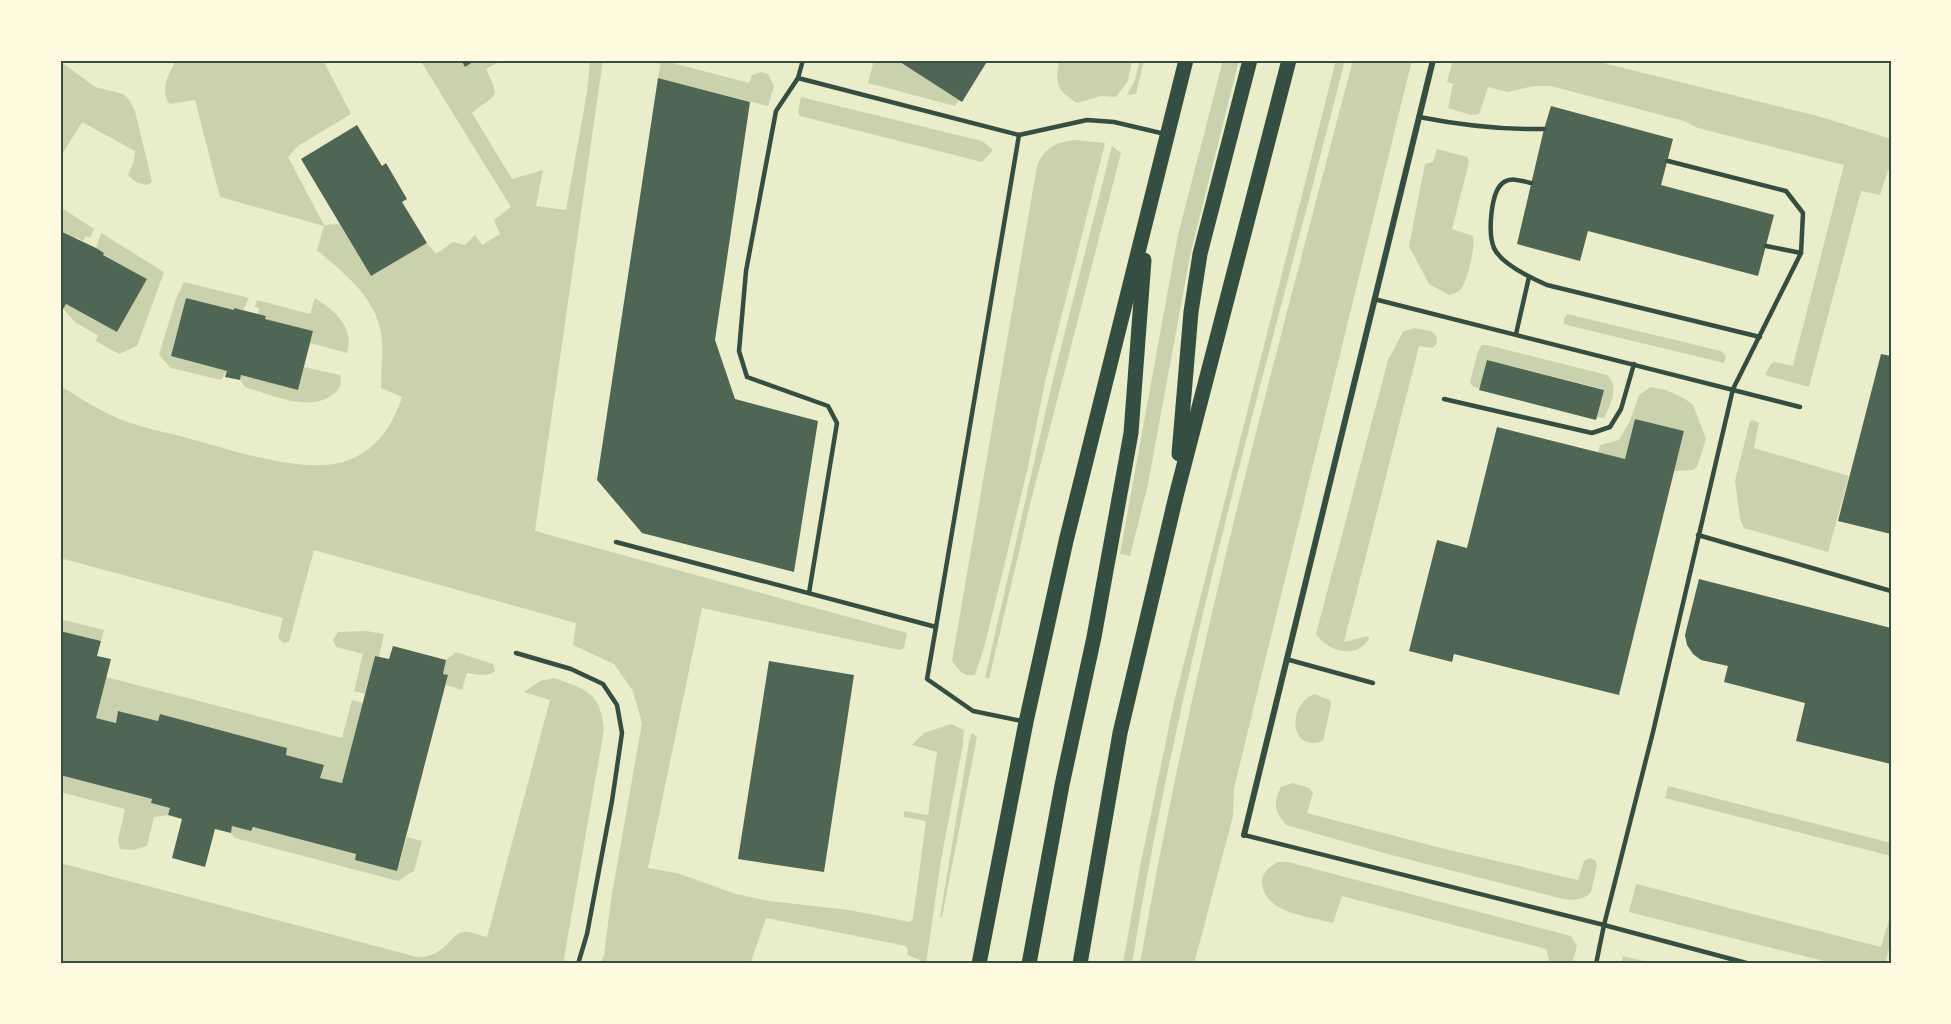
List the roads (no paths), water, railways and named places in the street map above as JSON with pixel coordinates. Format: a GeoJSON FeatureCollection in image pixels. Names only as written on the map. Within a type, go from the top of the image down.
{"type":"FeatureCollection","features":[{"type":"Feature","properties":{"kind":"main road"},"geometry":{"type":"LineString","coordinates":[[979,964],[1026,722],[1066,541],[1186,60]]}},
{"type":"Feature","properties":{"kind":"main road"},"geometry":{"type":"LineString","coordinates":[[1176,496],[1191,312],[1200,254],[1250,60]]}},
{"type":"Feature","properties":{"kind":"main road"},"geometry":{"type":"LineString","coordinates":[[1080,964],[1120,733],[1176,496],[1289,60]]}},
{"type":"Feature","properties":{"kind":"main road"},"geometry":{"type":"LineString","coordinates":[[1029,964],[1062,785],[1094,637],[1131,433],[1147,218]]}},
{"type":"Feature","properties":{"kind":"street"},"geometry":{"type":"LineString","coordinates":[[1244,835],[1433,60]]}},
{"type":"Feature","properties":{"kind":"lane"},"geometry":{"type":"LineString","coordinates":[[803,60],[798,78],[776,111],[746,271],[739,351],[747,377],[828,406],[837,423],[809,593]]}},
{"type":"Feature","properties":{"kind":"lane"},"geometry":{"type":"LineString","coordinates":[[798,78],[1019,135],[1087,120],[1114,122],[1168,134]]}},
{"type":"Feature","properties":{"kind":"lane"},"geometry":{"type":"LineString","coordinates":[[1419,117],[1447,123],[1514,130],[1544,129]]}},
{"type":"Feature","properties":{"kind":"lane"},"geometry":{"type":"LineString","coordinates":[[1019,135],[927,679],[973,711],[1026,722]]}},
{"type":"Feature","properties":{"kind":"lane"},"geometry":{"type":"LineString","coordinates":[[1596,964],[1733,389],[1801,253],[1803,213],[1786,191],[1668,161]]}},
{"type":"Feature","properties":{"kind":"lane"},"geometry":{"type":"LineString","coordinates":[[1531,183],[1516,180],[1504,182],[1496,191],[1490,233],[1495,250],[1529,277],[1547,285],[1760,337]]}},
{"type":"Feature","properties":{"kind":"lane"},"geometry":{"type":"LineString","coordinates":[[1766,246],[1801,253]]}},
{"type":"Feature","properties":{"kind":"lane"},"geometry":{"type":"LineString","coordinates":[[1516,334],[1529,277]]}},
{"type":"Feature","properties":{"kind":"lane"},"geometry":{"type":"LineString","coordinates":[[1374,299],[1800,407]]}},
{"type":"Feature","properties":{"kind":"lane"},"geometry":{"type":"LineString","coordinates":[[1444,399],[1592,433],[1610,427],[1621,408],[1634,364]]}},
{"type":"Feature","properties":{"kind":"lane"},"geometry":{"type":"LineString","coordinates":[[1698,535],[1891,591]]}},
{"type":"Feature","properties":{"kind":"lane"},"geometry":{"type":"LineString","coordinates":[[616,542],[936,627]]}},
{"type":"Feature","properties":{"kind":"lane"},"geometry":{"type":"LineString","coordinates":[[516,653],[571,669],[603,684],[617,705],[622,733],[612,801],[587,934],[578,964]]}},
{"type":"Feature","properties":{"kind":"lane"},"geometry":{"type":"LineString","coordinates":[[1286,658],[1372,683]]}},
{"type":"Feature","properties":{"kind":"lane"},"geometry":{"type":"LineString","coordinates":[[1244,835],[1750,964]]}}]}
